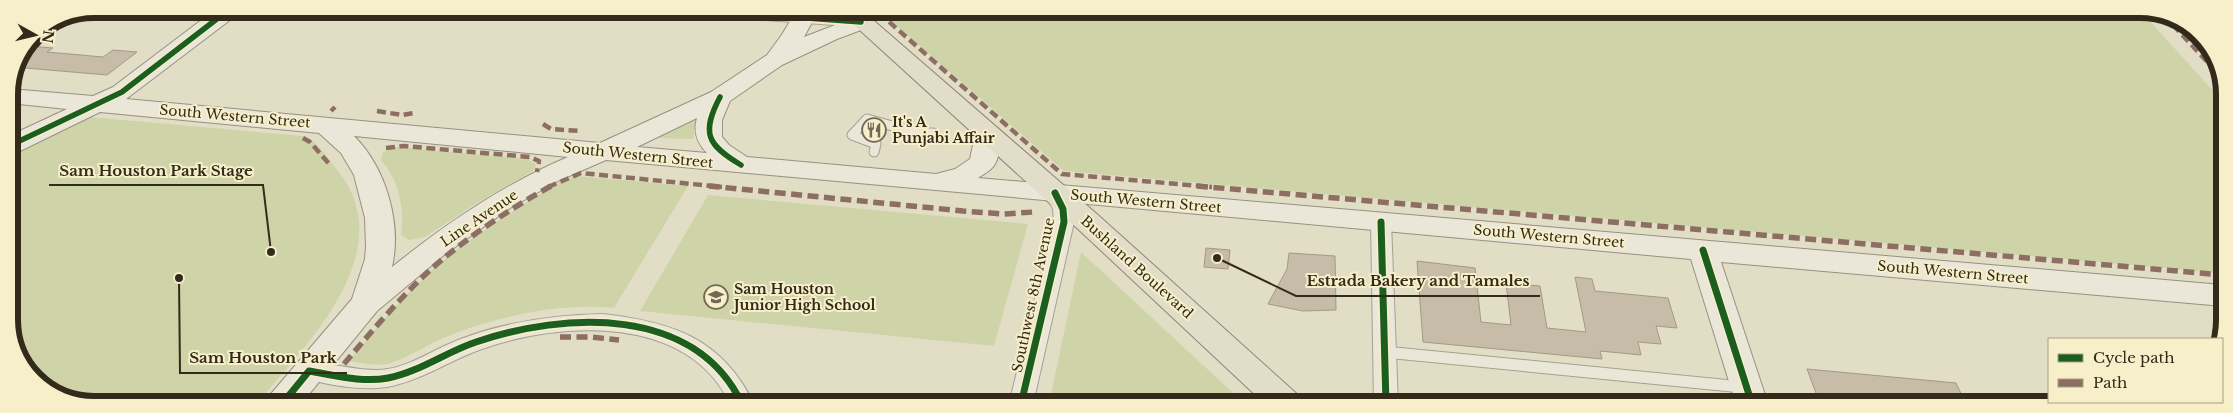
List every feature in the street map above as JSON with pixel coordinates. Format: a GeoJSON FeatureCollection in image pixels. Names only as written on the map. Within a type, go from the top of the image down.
{"type":"FeatureCollection","features":[{"type":"Feature","properties":{"kind":"main road"},"geometry":{"type":"LineString","coordinates":[[18,142],[122,92],[219,17]]}},
{"type":"Feature","properties":{"kind":"main road"},"geometry":{"type":"LineString","coordinates":[[774,60],[791,39],[804,17]]}},
{"type":"Feature","properties":{"kind":"main road"},"geometry":{"type":"LineString","coordinates":[[774,60],[829,34],[856,18]]}},
{"type":"Feature","properties":{"kind":"main road","name":"Bushland Boulevard"},"geometry":{"type":"LineString","coordinates":[[856,18],[1056,193],[1277,396]]}},
{"type":"Feature","properties":{"kind":"main road","name":"Line Avenue"},"geometry":{"type":"LineString","coordinates":[[289,396],[366,303],[434,248],[500,202],[541,179],[671,122],[720,98],[774,60]]}},
{"type":"Feature","properties":{"kind":"main road","name":"South Western Street"},"geometry":{"type":"LineString","coordinates":[[18,97],[741,165],[2216,295]]}},
{"type":"Feature","properties":{"kind":"main road"},"geometry":{"type":"LineString","coordinates":[[720,98],[711,111],[707,126],[709,139],[720,153],[741,165]]}},
{"type":"Feature","properties":{"kind":"main road","name":"Line Avenue"},"geometry":{"type":"LineString","coordinates":[[322,124],[344,140],[354,151],[363,164],[374,192],[380,220],[380,257],[366,303]]}},
{"type":"Feature","properties":{"kind":"main road"},"geometry":{"type":"LineString","coordinates":[[936,182],[964,175],[982,163],[986,144],[982,129]]}},
{"type":"Feature","properties":{"kind":"main road"},"geometry":{"type":"LineString","coordinates":[[1703,250],[1750,396]]}},
{"type":"Feature","properties":{"kind":"street"},"geometry":{"type":"LineString","coordinates":[[830,17],[856,18]]}},
{"type":"Feature","properties":{"kind":"street","name":"Southwest 8th Avenue"},"geometry":{"type":"LineString","coordinates":[[1023,396],[1064,222],[1063,210],[1056,193]]}},
{"type":"Feature","properties":{"kind":"street"},"geometry":{"type":"LineString","coordinates":[[1381,222],[1386,396]]}},
{"type":"Feature","properties":{"kind":"street"},"geometry":{"type":"LineString","coordinates":[[309,371],[385,378],[402,374],[460,347],[506,333],[551,324],[610,323],[656,332],[692,347],[720,369],[737,396]]}},
{"type":"Feature","properties":{"kind":"lane"},"geometry":{"type":"LineString","coordinates":[[874,152],[876,144],[852,135],[864,120],[867,119],[918,133],[933,133]]}},
{"type":"Feature","properties":{"kind":"lane"},"geometry":{"type":"LineString","coordinates":[[1385,352],[1750,396]]}},
{"type":"Feature","properties":{"kind":"green space"},"geometry":{"type":"Polygon","coordinates":[[[887,17],[2140,17],[2147,18],[2216,94],[2216,272],[1064,171],[887,17]]]}},
{"type":"Feature","properties":{"kind":"green space"},"geometry":{"type":"Polygon","coordinates":[[[89,117],[303,136],[318,146],[338,171],[355,202],[359,233],[353,265],[340,296],[321,326],[263,396],[93,396],[64,390],[51,383],[36,370],[28,358],[19,335],[18,151],[89,117]]]}},
{"type":"Feature","properties":{"kind":"green space"},"geometry":{"type":"Polygon","coordinates":[[[696,118],[693,139],[658,138],[659,136],[696,118]]]}},
{"type":"Feature","properties":{"kind":"green space"},"geometry":{"type":"Polygon","coordinates":[[[397,147],[527,159],[536,164],[535,169],[531,172],[472,206],[425,237],[409,240],[401,235],[402,215],[399,195],[392,176],[381,160],[383,152],[397,147]]]}},
{"type":"Feature","properties":{"kind":"green space"},"geometry":{"type":"Polygon","coordinates":[[[577,176],[688,186],[614,308],[573,307],[512,316],[453,334],[402,359],[387,364],[349,361],[398,304],[451,254],[544,191],[577,176]]]}},
{"type":"Feature","properties":{"kind":"green space"},"geometry":{"type":"Polygon","coordinates":[[[708,195],[1028,224],[994,346],[640,311],[708,195]]]}},
{"type":"Feature","properties":{"kind":"green space"},"geometry":{"type":"Polygon","coordinates":[[[1081,252],[1236,396],[1051,396],[1081,252]]]}},
{"type":"Feature","properties":{"kind":"building"},"geometry":{"type":"Polygon","coordinates":[[[34,46],[53,48],[47,52],[103,57],[113,50],[137,52],[107,75],[22,68],[34,46]]]}},
{"type":"Feature","properties":{"kind":"building"},"geometry":{"type":"Polygon","coordinates":[[[869,126],[886,131],[879,139],[863,132],[869,126]]]}},
{"type":"Feature","properties":{"kind":"building"},"geometry":{"type":"Polygon","coordinates":[[[1206,248],[1230,250],[1228,269],[1204,267],[1206,248]]]}},
{"type":"Feature","properties":{"kind":"building"},"geometry":{"type":"Polygon","coordinates":[[[1289,253],[1335,256],[1336,310],[1303,311],[1268,304],[1287,269],[1289,253]]]}},
{"type":"Feature","properties":{"kind":"building"},"geometry":{"type":"Polygon","coordinates":[[[1417,261],[1475,268],[1481,322],[1511,325],[1506,283],[1540,286],[1547,328],[1586,332],[1575,277],[1592,279],[1595,291],[1668,298],[1677,328],[1656,326],[1661,344],[1638,342],[1641,355],[1600,351],[1602,359],[1423,342],[1417,261]]]}},
{"type":"Feature","properties":{"kind":"building"},"geometry":{"type":"Polygon","coordinates":[[[1807,369],[1956,383],[1962,396],[1817,396],[1807,369]]]}},
{"type":"Feature","properties":{"kind":"marked path"},"geometry":{"type":"LineString","coordinates":[[884,17],[1062,174],[2216,274]]}},
{"type":"Feature","properties":{"kind":"marked path"},"geometry":{"type":"LineString","coordinates":[[2173,25],[2210,65]]}},
{"type":"Feature","properties":{"kind":"marked path"},"geometry":{"type":"LineString","coordinates":[[331,111],[335,107]]}},
{"type":"Feature","properties":{"kind":"marked path"},"geometry":{"type":"LineString","coordinates":[[377,111],[402,115],[414,113]]}},
{"type":"Feature","properties":{"kind":"marked path"},"geometry":{"type":"LineString","coordinates":[[543,124],[551,129],[580,131]]}},
{"type":"Feature","properties":{"kind":"marked path"},"geometry":{"type":"LineString","coordinates":[[303,138],[310,142],[331,166]]}},
{"type":"Feature","properties":{"kind":"marked path"},"geometry":{"type":"LineString","coordinates":[[386,148],[404,146],[530,157],[539,161],[540,164],[537,172]]}},
{"type":"Feature","properties":{"kind":"marked path"},"geometry":{"type":"LineString","coordinates":[[344,364],[396,304],[439,262],[535,195],[553,184],[581,173],[963,211],[1004,214],[1034,212]]}},
{"type":"Feature","properties":{"kind":"marked path"},"geometry":{"type":"LineString","coordinates":[[560,337],[591,337],[619,340]]}},
{"type":"Feature","properties":{"kind":"cycle path"},"geometry":{"type":"LineString","coordinates":[[18,142],[122,92],[219,17]]}},
{"type":"Feature","properties":{"kind":"cycle path"},"geometry":{"type":"LineString","coordinates":[[793,17],[861,22]]}},
{"type":"Feature","properties":{"kind":"cycle path"},"geometry":{"type":"LineString","coordinates":[[720,97],[709,121],[708,130],[710,138],[720,152],[741,165]]}},
{"type":"Feature","properties":{"kind":"cycle path"},"geometry":{"type":"LineString","coordinates":[[1023,396],[1064,222],[1063,209],[1055,193]]}},
{"type":"Feature","properties":{"kind":"cycle path"},"geometry":{"type":"LineString","coordinates":[[1381,222],[1386,396]]}},
{"type":"Feature","properties":{"kind":"cycle path"},"geometry":{"type":"LineString","coordinates":[[1703,250],[1749,396]]}},
{"type":"Feature","properties":{"kind":"cycle path"},"geometry":{"type":"LineString","coordinates":[[289,396],[309,371],[359,378],[388,378],[422,367],[465,346],[505,333],[570,323],[603,322],[636,326],[667,335],[695,349],[720,369],[738,396]]}},
{"type":"Feature","properties":{"kind":"place","name":"It's A Punjabi Affair"},"geometry":{"type":"Point","coordinates":[874,130]}},
{"type":"Feature","properties":{"kind":"place","name":"Sam Houston Park Stage"},"geometry":{"type":"Point","coordinates":[271,252]}},
{"type":"Feature","properties":{"kind":"place","name":"Estrada Bakery and Tamales"},"geometry":{"type":"Point","coordinates":[1217,258]}},
{"type":"Feature","properties":{"kind":"place","name":"Sam Houston Park"},"geometry":{"type":"Point","coordinates":[179,278]}},
{"type":"Feature","properties":{"kind":"place","name":"Sam Houston Junior High School"},"geometry":{"type":"Point","coordinates":[716,297]}}]}
